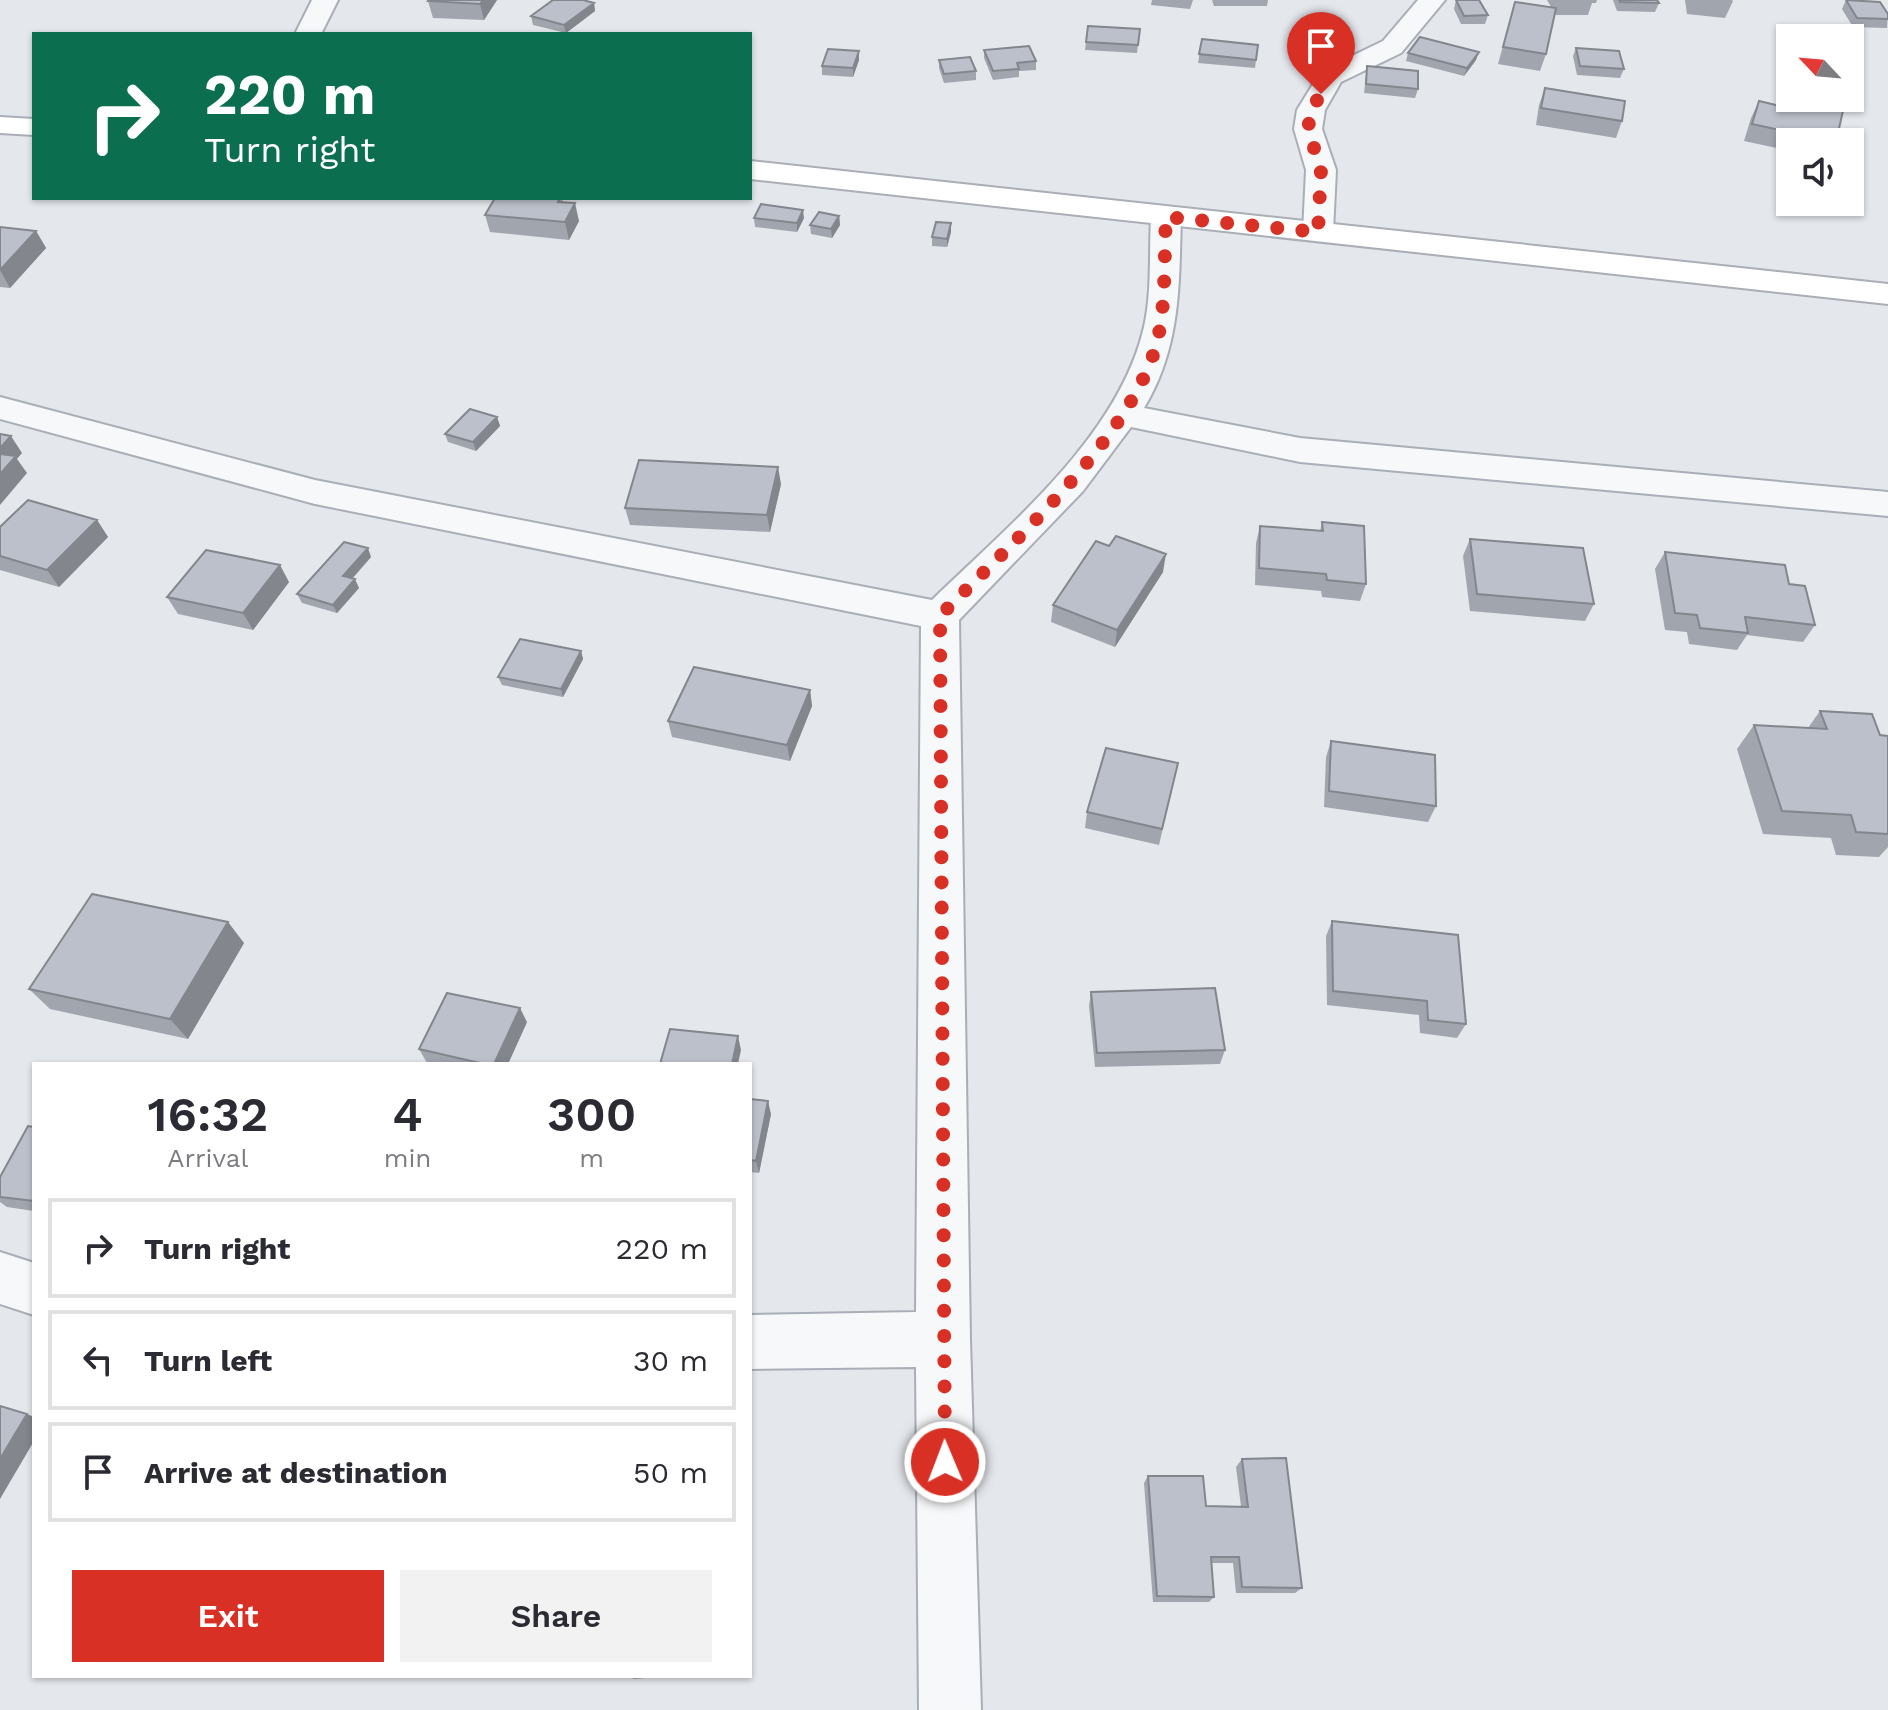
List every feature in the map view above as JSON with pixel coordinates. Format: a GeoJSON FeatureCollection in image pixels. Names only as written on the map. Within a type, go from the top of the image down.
{"type":"FeatureCollection","features":[{"type":"Feature","properties":{"kind":"main road"},"geometry":{"type":"LineString","coordinates":[[0,125],[32,127]]}},
{"type":"Feature","properties":{"kind":"main road"},"geometry":{"type":"LineString","coordinates":[[752,170],[916,184],[1166,217],[1888,294]]}},
{"type":"Feature","properties":{"kind":"street"},"geometry":{"type":"LineString","coordinates":[[309,32],[325,0]]}},
{"type":"Feature","properties":{"kind":"street"},"geometry":{"type":"LineString","coordinates":[[1318,232],[1321,170],[1308,129],[1311,110],[1331,77],[1392,47],[1432,0]]}},
{"type":"Feature","properties":{"kind":"street"},"geometry":{"type":"LineString","coordinates":[[950,1710],[943,1339],[940,616],[1098,450],[1125,415],[1150,363],[1160,328],[1166,217]]}},
{"type":"Feature","properties":{"kind":"street"},"geometry":{"type":"LineString","coordinates":[[0,408],[315,492],[940,616]]}},
{"type":"Feature","properties":{"kind":"street"},"geometry":{"type":"LineString","coordinates":[[1125,415],[1300,450],[1888,504]]}},
{"type":"Feature","properties":{"kind":"street"},"geometry":{"type":"LineString","coordinates":[[0,1278],[32,1288]]}},
{"type":"Feature","properties":{"kind":"street"},"geometry":{"type":"LineString","coordinates":[[752,1342],[943,1339]]}},
{"type":"Feature","properties":{"kind":"building"},"geometry":{"type":"Polygon","coordinates":[[[429,0],[483,0],[480,4],[429,0]]]}},
{"type":"Feature","properties":{"kind":"building"},"geometry":{"type":"Polygon","coordinates":[[[553,0],[594,3],[564,25],[531,16],[553,0]]]}},
{"type":"Feature","properties":{"kind":"building"},"geometry":{"type":"Polygon","coordinates":[[[1456,0],[1479,0],[1488,15],[1464,16],[1456,0]]]}},
{"type":"Feature","properties":{"kind":"building"},"geometry":{"type":"Polygon","coordinates":[[[1657,0],[1659,3],[1620,2],[1657,0]]]}},
{"type":"Feature","properties":{"kind":"building"},"geometry":{"type":"Polygon","coordinates":[[[1846,0],[1880,2],[1888,19],[1857,18],[1846,0]]]}},
{"type":"Feature","properties":{"kind":"building"},"geometry":{"type":"Polygon","coordinates":[[[1515,2],[1556,8],[1546,54],[1503,47],[1515,2]]]}},
{"type":"Feature","properties":{"kind":"building"},"geometry":{"type":"Polygon","coordinates":[[[1088,26],[1140,29],[1138,45],[1086,42],[1088,26]]]}},
{"type":"Feature","properties":{"kind":"building"},"geometry":{"type":"Polygon","coordinates":[[[1420,37],[1479,52],[1467,68],[1408,53],[1420,37]]]}},
{"type":"Feature","properties":{"kind":"building"},"geometry":{"type":"Polygon","coordinates":[[[1202,39],[1258,45],[1256,60],[1199,54],[1202,39]]]}},
{"type":"Feature","properties":{"kind":"building"},"geometry":{"type":"Polygon","coordinates":[[[1029,46],[1036,61],[1017,63],[1019,69],[993,71],[984,50],[1029,46]]]}},
{"type":"Feature","properties":{"kind":"building"},"geometry":{"type":"Polygon","coordinates":[[[1576,48],[1619,51],[1624,69],[1580,66],[1576,48]]]}},
{"type":"Feature","properties":{"kind":"building"},"geometry":{"type":"Polygon","coordinates":[[[828,49],[859,51],[853,68],[822,66],[828,49]]]}},
{"type":"Feature","properties":{"kind":"building"},"geometry":{"type":"Polygon","coordinates":[[[970,57],[976,71],[944,74],[939,60],[970,57]]]}},
{"type":"Feature","properties":{"kind":"building"},"geometry":{"type":"Polygon","coordinates":[[[1367,66],[1418,71],[1418,89],[1366,84],[1367,66]]]}},
{"type":"Feature","properties":{"kind":"building"},"geometry":{"type":"Polygon","coordinates":[[[1545,88],[1625,101],[1622,121],[1541,108],[1545,88]]]}},
{"type":"Feature","properties":{"kind":"building"},"geometry":{"type":"Polygon","coordinates":[[[1759,101],[1776,105],[1776,112],[1843,112],[1839,128],[1776,129],[1752,124],[1759,101]]]}},
{"type":"Feature","properties":{"kind":"building"},"geometry":{"type":"Polygon","coordinates":[[[494,200],[559,200],[575,203],[565,222],[485,215],[494,200]]]}},
{"type":"Feature","properties":{"kind":"building"},"geometry":{"type":"Polygon","coordinates":[[[761,204],[803,210],[797,223],[754,218],[761,204]]]}},
{"type":"Feature","properties":{"kind":"building"},"geometry":{"type":"Polygon","coordinates":[[[819,212],[839,216],[831,229],[810,225],[819,212]]]}},
{"type":"Feature","properties":{"kind":"building"},"geometry":{"type":"Polygon","coordinates":[[[936,222],[951,223],[947,239],[932,237],[936,222]]]}},
{"type":"Feature","properties":{"kind":"building"},"geometry":{"type":"Polygon","coordinates":[[[0,227],[36,231],[0,270],[0,227]]]}},
{"type":"Feature","properties":{"kind":"building"},"geometry":{"type":"Polygon","coordinates":[[[470,409],[497,417],[473,442],[445,434],[470,409]]]}},
{"type":"Feature","properties":{"kind":"building"},"geometry":{"type":"Polygon","coordinates":[[[0,434],[11,436],[0,448],[0,434]]]}},
{"type":"Feature","properties":{"kind":"building"},"geometry":{"type":"Polygon","coordinates":[[[0,454],[16,456],[0,474],[0,454]]]}},
{"type":"Feature","properties":{"kind":"building"},"geometry":{"type":"Polygon","coordinates":[[[639,460],[778,467],[767,515],[625,508],[639,460]]]}},
{"type":"Feature","properties":{"kind":"building"},"geometry":{"type":"Polygon","coordinates":[[[28,500],[97,520],[47,570],[0,556],[0,527],[28,500]]]}},
{"type":"Feature","properties":{"kind":"building"},"geometry":{"type":"Polygon","coordinates":[[[1322,522],[1364,526],[1366,584],[1327,580],[1326,574],[1259,568],[1260,526],[1323,531],[1322,522]]]}},
{"type":"Feature","properties":{"kind":"building"},"geometry":{"type":"Polygon","coordinates":[[[1116,536],[1166,554],[1117,630],[1053,605],[1096,541],[1109,546],[1116,536]]]}},
{"type":"Feature","properties":{"kind":"building"},"geometry":{"type":"Polygon","coordinates":[[[1470,539],[1583,548],[1594,604],[1477,594],[1470,539]]]}},
{"type":"Feature","properties":{"kind":"building"},"geometry":{"type":"Polygon","coordinates":[[[344,542],[368,548],[343,576],[355,579],[333,605],[297,594],[344,542]]]}},
{"type":"Feature","properties":{"kind":"building"},"geometry":{"type":"Polygon","coordinates":[[[206,550],[280,565],[243,613],[167,597],[206,550]]]}},
{"type":"Feature","properties":{"kind":"building"},"geometry":{"type":"Polygon","coordinates":[[[1665,552],[1785,565],[1789,584],[1805,586],[1815,625],[1745,617],[1748,633],[1700,628],[1697,615],[1675,613],[1665,552]]]}},
{"type":"Feature","properties":{"kind":"building"},"geometry":{"type":"Polygon","coordinates":[[[520,639],[581,651],[561,689],[498,677],[520,639]]]}},
{"type":"Feature","properties":{"kind":"building"},"geometry":{"type":"Polygon","coordinates":[[[694,667],[810,690],[787,745],[668,721],[694,667]]]}},
{"type":"Feature","properties":{"kind":"building"},"geometry":{"type":"Polygon","coordinates":[[[1820,711],[1872,714],[1880,735],[1888,736],[1888,834],[1856,832],[1851,815],[1782,811],[1754,725],[1827,729],[1820,711]]]}},
{"type":"Feature","properties":{"kind":"building"},"geometry":{"type":"Polygon","coordinates":[[[1331,741],[1435,755],[1436,806],[1329,791],[1331,741]]]}},
{"type":"Feature","properties":{"kind":"building"},"geometry":{"type":"Polygon","coordinates":[[[1106,748],[1178,763],[1162,829],[1087,812],[1106,748]]]}},
{"type":"Feature","properties":{"kind":"building"},"geometry":{"type":"Polygon","coordinates":[[[92,894],[228,922],[170,1019],[29,989],[92,894]]]}},
{"type":"Feature","properties":{"kind":"building"},"geometry":{"type":"Polygon","coordinates":[[[1332,921],[1458,935],[1466,1024],[1428,1020],[1427,1001],[1333,991],[1332,921]]]}},
{"type":"Feature","properties":{"kind":"building"},"geometry":{"type":"Polygon","coordinates":[[[1215,988],[1225,1050],[1097,1053],[1091,992],[1215,988]]]}},
{"type":"Feature","properties":{"kind":"building"},"geometry":{"type":"Polygon","coordinates":[[[447,993],[520,1008],[495,1062],[475,1062],[419,1049],[447,993]]]}},
{"type":"Feature","properties":{"kind":"building"},"geometry":{"type":"Polygon","coordinates":[[[670,1029],[738,1036],[732,1062],[661,1062],[670,1029]]]}},
{"type":"Feature","properties":{"kind":"building"},"geometry":{"type":"Polygon","coordinates":[[[752,1099],[768,1101],[756,1161],[752,1160],[752,1099]]]}},
{"type":"Feature","properties":{"kind":"building"},"geometry":{"type":"Polygon","coordinates":[[[28,1126],[32,1127],[32,1201],[0,1197],[0,1177],[28,1126]]]}},
{"type":"Feature","properties":{"kind":"building"},"geometry":{"type":"Polygon","coordinates":[[[0,1406],[27,1414],[0,1459],[0,1406]]]}},
{"type":"Feature","properties":{"kind":"building"},"geometry":{"type":"Polygon","coordinates":[[[1286,1458],[1302,1588],[1242,1587],[1239,1557],[1211,1557],[1214,1597],[1157,1596],[1148,1476],[1203,1476],[1206,1506],[1248,1507],[1242,1459],[1286,1458]]]}},
{"type":"Feature","properties":{"kind":"route"},"geometry":{"type":"LineString","coordinates":[[945,1462],[940,616],[1098,450],[1125,415],[1150,363],[1160,328],[1166,217],[1318,232],[1321,170],[1308,129],[1311,110],[1321,94]]}}]}
